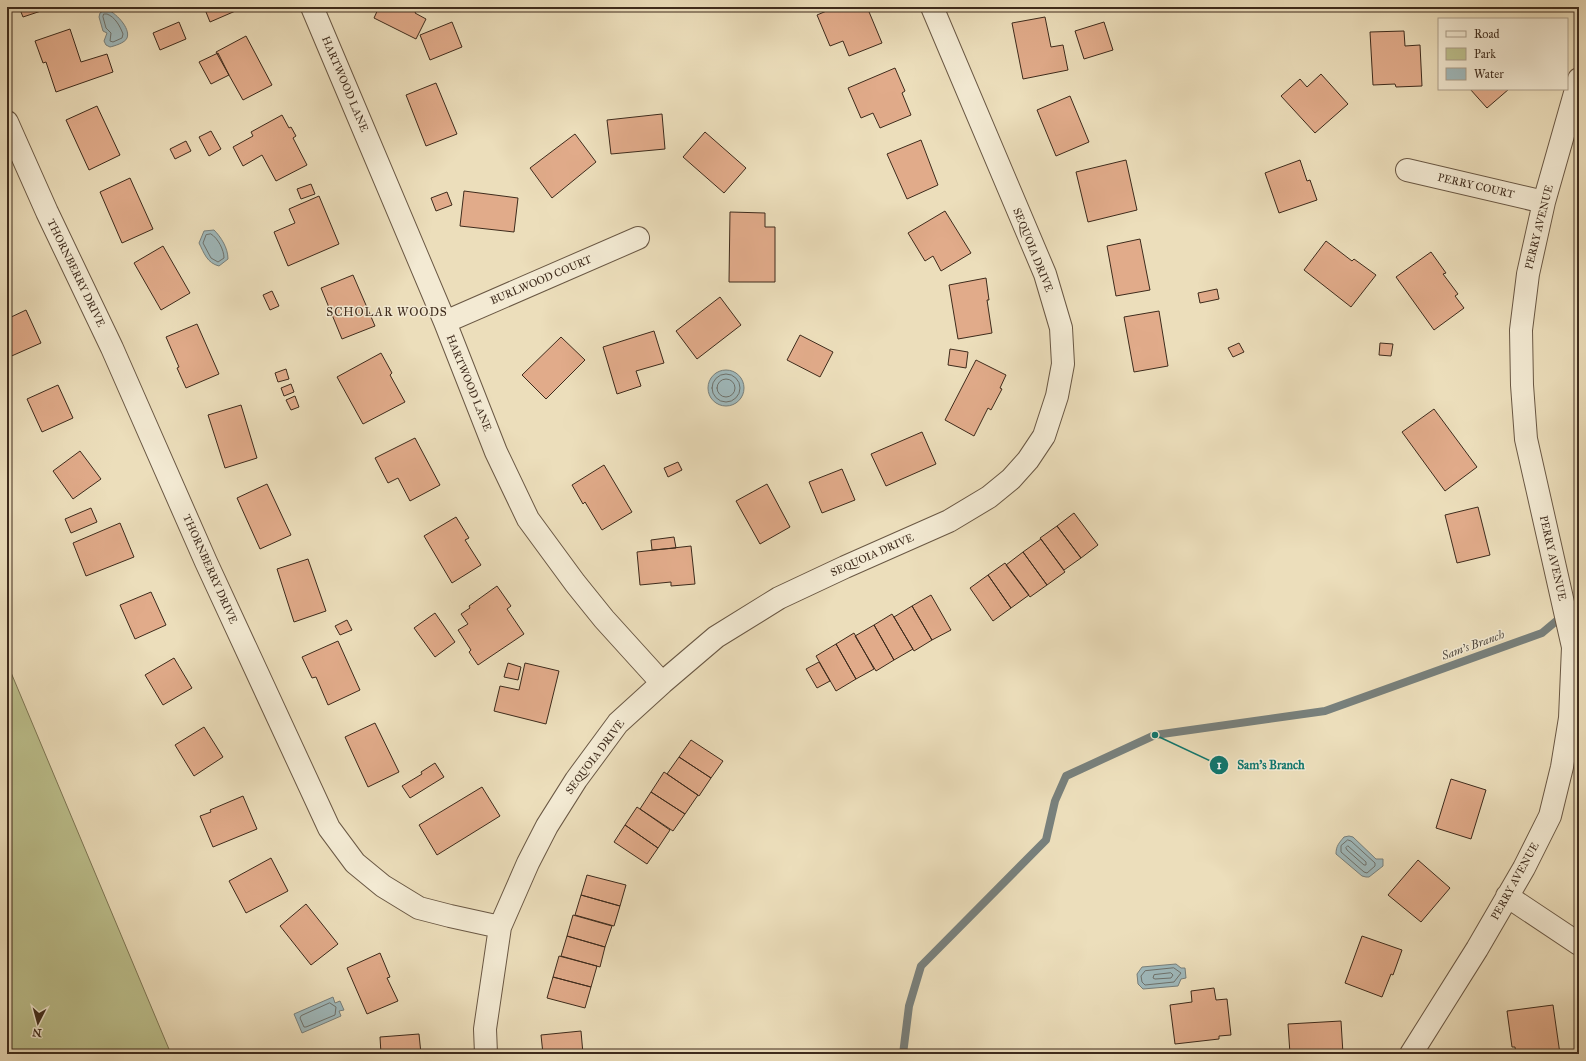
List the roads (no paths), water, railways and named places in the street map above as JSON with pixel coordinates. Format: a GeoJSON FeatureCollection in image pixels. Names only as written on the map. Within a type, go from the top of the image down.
{"type":"FeatureCollection","features":[{"type":"Feature","properties":{"kind":"street","name":"HARTWOOD LANE"},"geometry":{"type":"LineString","coordinates":[[312,7],[445,322],[496,452],[528,519],[575,583],[604,619],[662,683]]}},
{"type":"Feature","properties":{"kind":"street","name":"SEQUOIA DRIVE"},"geometry":{"type":"LineString","coordinates":[[486,1054],[485,1029],[500,927],[528,863],[547,826],[576,780],[618,723],[662,683],[716,638],[779,598],[949,521],[988,498],[1011,479],[1028,460],[1044,436],[1058,396],[1063,364],[1061,328],[1045,274],[932,7]]}},
{"type":"Feature","properties":{"kind":"street","name":"PERRY AVENUE"},"geometry":{"type":"LineString","coordinates":[[1411,1054],[1477,949],[1524,868],[1550,816],[1562,767],[1570,718],[1576,647],[1526,439],[1522,385],[1521,330],[1528,274],[1544,202],[1579,79]]}},
{"type":"Feature","properties":{"kind":"street","name":"THORNBERRY DRIVE"},"geometry":{"type":"LineString","coordinates":[[7,122],[46,212],[112,348],[206,562],[329,828],[355,863],[383,886],[419,908],[500,927]]}},
{"type":"Feature","properties":{"kind":"street","name":"PERRY COURT"},"geometry":{"type":"LineString","coordinates":[[1407,170],[1544,202]]}},
{"type":"Feature","properties":{"kind":"street","name":"BURLWOOD COURT"},"geometry":{"type":"LineString","coordinates":[[445,322],[638,238]]}},
{"type":"Feature","properties":{"kind":"street"},"geometry":{"type":"LineString","coordinates":[[1507,896],[1579,944]]}},
{"type":"Feature","properties":{"kind":"water"},"geometry":{"type":"Polygon","coordinates":[[[106,9],[114,13],[124,25],[128,34],[126,40],[110,47],[106,45],[104,41],[107,33],[103,31],[99,17],[100,13],[106,9]]]}},
{"type":"Feature","properties":{"kind":"water"},"geometry":{"type":"Polygon","coordinates":[[[214,230],[224,243],[228,255],[228,259],[219,266],[215,265],[209,260],[204,254],[199,243],[204,231],[214,230]]]}},
{"type":"Feature","properties":{"kind":"water"},"geometry":{"type":"Polygon","coordinates":[[[730,370],[739,375],[743,381],[743,395],[739,401],[730,406],[722,406],[713,401],[709,395],[708,384],[713,375],[719,371],[730,370]]]}},
{"type":"Feature","properties":{"kind":"water"},"geometry":{"type":"Polygon","coordinates":[[[1344,837],[1353,837],[1376,859],[1383,859],[1383,866],[1369,877],[1362,876],[1336,854],[1339,843],[1344,837]]]}},
{"type":"Feature","properties":{"kind":"water"},"geometry":{"type":"Polygon","coordinates":[[[1176,964],[1181,968],[1185,968],[1186,978],[1181,979],[1178,986],[1143,989],[1138,984],[1137,974],[1142,967],[1176,964]]]}},
{"type":"Feature","properties":{"kind":"water"},"geometry":{"type":"Polygon","coordinates":[[[333,997],[335,1003],[340,1001],[344,1010],[339,1011],[341,1016],[302,1033],[294,1014],[333,997]]]}},
{"type":"Feature","properties":{"kind":"waterway","name":"Sam's Branch"},"geometry":{"type":"LineString","coordinates":[[903,1054],[909,1006],[921,966],[1046,840],[1055,801],[1066,776],[1155,735],[1325,711],[1542,633],[1579,602]]}},
{"type":"Feature","properties":{"kind":"place","name":"Sam's Branch"},"geometry":{"type":"Point","coordinates":[1155,735]}},
{"type":"Feature","properties":{"kind":"district","name":"SCHOLAR WOODS"},"geometry":{"type":"Point","coordinates":[387,312]}}]}
